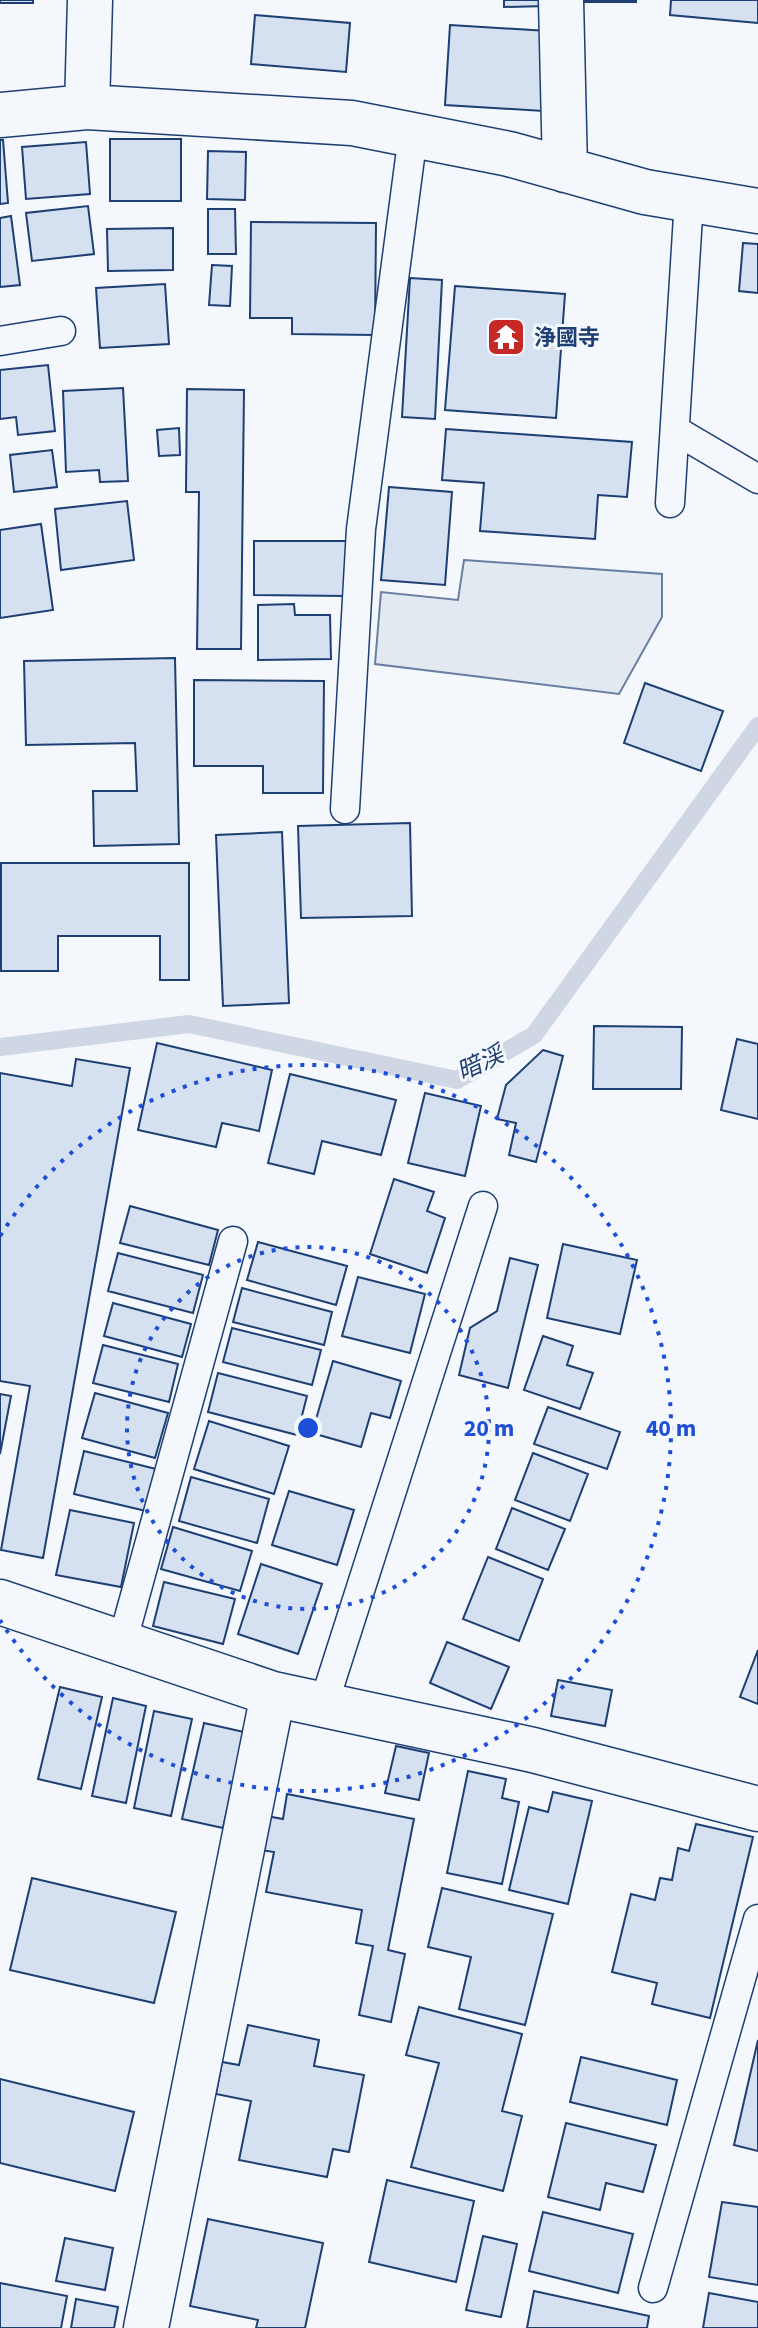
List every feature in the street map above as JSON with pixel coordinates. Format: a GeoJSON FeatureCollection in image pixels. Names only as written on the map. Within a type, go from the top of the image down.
{"type":"FeatureCollection","features":[{"type":"Feature","properties":{"kind":"street"},"geometry":{"type":"LineString","coordinates":[[87,107],[90,0]]}},
{"type":"Feature","properties":{"kind":"street"},"geometry":{"type":"LineString","coordinates":[[561,0],[565,170]]}},
{"type":"Feature","properties":{"kind":"street"},"geometry":{"type":"LineString","coordinates":[[0,115],[87,107],[352,123],[509,154],[645,192],[758,211]]}},
{"type":"Feature","properties":{"kind":"street"},"geometry":{"type":"LineString","coordinates":[[1,1601],[273,1694],[533,1750],[758,1809]]}},
{"type":"Feature","properties":{"kind":"street"},"geometry":{"type":"LineString","coordinates":[[146,2328],[273,1694]]}},
{"type":"Feature","properties":{"kind":"lane"},"geometry":{"type":"LineString","coordinates":[[345,809],[361,529],[413,135]]}},
{"type":"Feature","properties":{"kind":"lane"},"geometry":{"type":"LineString","coordinates":[[670,503],[689,200]]}},
{"type":"Feature","properties":{"kind":"lane"},"geometry":{"type":"LineString","coordinates":[[0,341],[61,331]]}},
{"type":"Feature","properties":{"kind":"lane"},"geometry":{"type":"LineString","coordinates":[[675,430],[758,479]]}},
{"type":"Feature","properties":{"kind":"lane"},"geometry":{"type":"LineString","coordinates":[[323,1706],[483,1206]]}},
{"type":"Feature","properties":{"kind":"lane"},"geometry":{"type":"LineString","coordinates":[[122,1643],[233,1241]]}},
{"type":"Feature","properties":{"kind":"lane"},"geometry":{"type":"LineString","coordinates":[[653,2288],[758,1919]]}},
{"type":"Feature","properties":{"kind":"shaded area"},"geometry":{"type":"Polygon","coordinates":[[[464,560],[662,574],[662,617],[619,694],[375,664],[381,592],[458,600],[464,560]]]}},
{"type":"Feature","properties":{"kind":"building"},"geometry":{"type":"Polygon","coordinates":[[[0,0],[33,0],[33,3],[0,3],[0,0]]]}},
{"type":"Feature","properties":{"kind":"building"},"geometry":{"type":"Polygon","coordinates":[[[504,0],[546,0],[546,6],[504,7],[504,0]]]}},
{"type":"Feature","properties":{"kind":"building"},"geometry":{"type":"Polygon","coordinates":[[[636,0],[636,2],[581,2],[636,0]]]}},
{"type":"Feature","properties":{"kind":"building"},"geometry":{"type":"Polygon","coordinates":[[[671,0],[758,0],[758,23],[670,15],[671,0]]]}},
{"type":"Feature","properties":{"kind":"building"},"geometry":{"type":"Polygon","coordinates":[[[255,15],[350,23],[346,72],[251,64],[255,15]]]}},
{"type":"Feature","properties":{"kind":"building"},"geometry":{"type":"Polygon","coordinates":[[[450,25],[548,31],[543,111],[445,105],[450,25]]]}},
{"type":"Feature","properties":{"kind":"building"},"geometry":{"type":"Polygon","coordinates":[[[110,139],[181,139],[181,201],[110,201],[110,139]]]}},
{"type":"Feature","properties":{"kind":"building"},"geometry":{"type":"Polygon","coordinates":[[[0,140],[3,140],[8,203],[0,204],[0,140]]]}},
{"type":"Feature","properties":{"kind":"building"},"geometry":{"type":"Polygon","coordinates":[[[86,142],[90,194],[26,199],[22,147],[86,142]]]}},
{"type":"Feature","properties":{"kind":"building"},"geometry":{"type":"Polygon","coordinates":[[[208,151],[246,152],[245,200],[207,199],[208,151]]]}},
{"type":"Feature","properties":{"kind":"building"},"geometry":{"type":"Polygon","coordinates":[[[88,206],[94,254],[32,261],[26,213],[88,206]]]}},
{"type":"Feature","properties":{"kind":"building"},"geometry":{"type":"Polygon","coordinates":[[[208,209],[235,209],[236,254],[208,254],[208,209]]]}},
{"type":"Feature","properties":{"kind":"building"},"geometry":{"type":"Polygon","coordinates":[[[11,216],[20,285],[0,287],[0,218],[11,216]]]}},
{"type":"Feature","properties":{"kind":"building"},"geometry":{"type":"Polygon","coordinates":[[[251,222],[376,223],[375,335],[292,334],[292,318],[250,318],[251,222]]]}},
{"type":"Feature","properties":{"kind":"building"},"geometry":{"type":"Polygon","coordinates":[[[173,228],[173,270],[108,271],[107,229],[173,228]]]}},
{"type":"Feature","properties":{"kind":"building"},"geometry":{"type":"Polygon","coordinates":[[[743,243],[758,244],[758,293],[739,291],[743,243]]]}},
{"type":"Feature","properties":{"kind":"building"},"geometry":{"type":"Polygon","coordinates":[[[212,265],[232,266],[230,306],[209,305],[212,265]]]}},
{"type":"Feature","properties":{"kind":"building"},"geometry":{"type":"Polygon","coordinates":[[[410,278],[442,280],[435,419],[402,417],[410,278]]]}},
{"type":"Feature","properties":{"kind":"building"},"geometry":{"type":"Polygon","coordinates":[[[165,284],[169,344],[100,348],[96,288],[165,284]]]}},
{"type":"Feature","properties":{"kind":"building"},"geometry":{"type":"Polygon","coordinates":[[[455,286],[565,294],[556,418],[445,410],[455,286]]]}},
{"type":"Feature","properties":{"kind":"building"},"geometry":{"type":"Polygon","coordinates":[[[48,365],[55,431],[18,435],[16,417],[0,419],[0,370],[48,365]]]}},
{"type":"Feature","properties":{"kind":"building"},"geometry":{"type":"Polygon","coordinates":[[[123,388],[128,481],[100,482],[99,470],[66,472],[63,391],[123,388]]]}},
{"type":"Feature","properties":{"kind":"building"},"geometry":{"type":"Polygon","coordinates":[[[187,389],[244,390],[241,649],[197,649],[199,492],[186,492],[187,389]]]}},
{"type":"Feature","properties":{"kind":"building"},"geometry":{"type":"Polygon","coordinates":[[[179,428],[180,455],[159,456],[157,430],[179,428]]]}},
{"type":"Feature","properties":{"kind":"building"},"geometry":{"type":"Polygon","coordinates":[[[446,429],[632,442],[627,497],[598,495],[595,539],[480,531],[484,483],[442,480],[446,429]]]}},
{"type":"Feature","properties":{"kind":"building"},"geometry":{"type":"Polygon","coordinates":[[[52,450],[57,487],[14,492],[10,455],[52,450]]]}},
{"type":"Feature","properties":{"kind":"building"},"geometry":{"type":"Polygon","coordinates":[[[389,487],[452,492],[445,585],[381,580],[389,487]]]}},
{"type":"Feature","properties":{"kind":"building"},"geometry":{"type":"Polygon","coordinates":[[[127,501],[134,560],[61,570],[55,509],[127,501]]]}},
{"type":"Feature","properties":{"kind":"building"},"geometry":{"type":"Polygon","coordinates":[[[41,524],[53,610],[0,618],[0,530],[41,524]]]}},
{"type":"Feature","properties":{"kind":"building"},"geometry":{"type":"Polygon","coordinates":[[[254,541],[346,541],[346,596],[254,595],[254,541]]]}},
{"type":"Feature","properties":{"kind":"building"},"geometry":{"type":"Polygon","coordinates":[[[294,604],[295,615],[330,615],[331,659],[258,660],[258,605],[294,604]]]}},
{"type":"Feature","properties":{"kind":"building"},"geometry":{"type":"Polygon","coordinates":[[[175,658],[179,844],[94,846],[93,791],[137,791],[135,743],[26,745],[24,661],[175,658]]]}},
{"type":"Feature","properties":{"kind":"building"},"geometry":{"type":"Polygon","coordinates":[[[194,680],[324,681],[323,793],[263,793],[263,766],[194,766],[194,680]]]}},
{"type":"Feature","properties":{"kind":"building"},"geometry":{"type":"Polygon","coordinates":[[[645,683],[723,711],[701,771],[624,743],[645,683]]]}},
{"type":"Feature","properties":{"kind":"building"},"geometry":{"type":"Polygon","coordinates":[[[410,823],[412,916],[301,918],[298,826],[410,823]]]}},
{"type":"Feature","properties":{"kind":"building"},"geometry":{"type":"Polygon","coordinates":[[[282,832],[289,1003],[223,1006],[216,835],[282,832]]]}},
{"type":"Feature","properties":{"kind":"building"},"geometry":{"type":"Polygon","coordinates":[[[1,863],[189,863],[189,980],[160,980],[160,936],[58,936],[58,971],[1,971],[1,863]]]}},
{"type":"Feature","properties":{"kind":"building"},"geometry":{"type":"Polygon","coordinates":[[[594,1026],[682,1027],[681,1089],[593,1089],[594,1026]]]}},
{"type":"Feature","properties":{"kind":"building"},"geometry":{"type":"Polygon","coordinates":[[[737,1039],[758,1044],[758,1119],[721,1110],[737,1039]]]}},
{"type":"Feature","properties":{"kind":"building"},"geometry":{"type":"Polygon","coordinates":[[[157,1043],[272,1070],[259,1131],[222,1123],[216,1147],[138,1130],[157,1043]]]}},
{"type":"Feature","properties":{"kind":"building"},"geometry":{"type":"Polygon","coordinates":[[[543,1050],[563,1056],[536,1162],[509,1155],[516,1123],[497,1119],[506,1085],[543,1050]]]}},
{"type":"Feature","properties":{"kind":"building"},"geometry":{"type":"Polygon","coordinates":[[[76,1059],[130,1068],[43,1558],[1,1550],[30,1386],[0,1381],[0,1073],[72,1086],[76,1059]]]}},
{"type":"Feature","properties":{"kind":"building"},"geometry":{"type":"Polygon","coordinates":[[[290,1074],[396,1100],[381,1155],[322,1141],[314,1174],[268,1163],[290,1074]]]}},
{"type":"Feature","properties":{"kind":"building"},"geometry":{"type":"Polygon","coordinates":[[[425,1093],[481,1106],[465,1176],[408,1163],[425,1093]]]}},
{"type":"Feature","properties":{"kind":"building"},"geometry":{"type":"Polygon","coordinates":[[[394,1179],[434,1192],[427,1211],[445,1218],[427,1273],[370,1254],[394,1179]]]}},
{"type":"Feature","properties":{"kind":"building"},"geometry":{"type":"Polygon","coordinates":[[[130,1206],[218,1230],[209,1265],[120,1243],[130,1206]]]}},
{"type":"Feature","properties":{"kind":"building"},"geometry":{"type":"Polygon","coordinates":[[[258,1242],[347,1266],[336,1305],[247,1280],[258,1242]]]}},
{"type":"Feature","properties":{"kind":"building"},"geometry":{"type":"Polygon","coordinates":[[[563,1244],[637,1260],[620,1334],[547,1318],[563,1244]]]}},
{"type":"Feature","properties":{"kind":"building"},"geometry":{"type":"Polygon","coordinates":[[[118,1253],[203,1275],[193,1313],[108,1291],[118,1253]]]}},
{"type":"Feature","properties":{"kind":"building"},"geometry":{"type":"Polygon","coordinates":[[[510,1258],[538,1265],[508,1388],[459,1375],[470,1328],[497,1311],[510,1258]]]}},
{"type":"Feature","properties":{"kind":"building"},"geometry":{"type":"Polygon","coordinates":[[[358,1277],[425,1294],[410,1353],[342,1336],[358,1277]]]}},
{"type":"Feature","properties":{"kind":"building"},"geometry":{"type":"Polygon","coordinates":[[[242,1288],[332,1312],[324,1345],[233,1322],[242,1288]]]}},
{"type":"Feature","properties":{"kind":"building"},"geometry":{"type":"Polygon","coordinates":[[[113,1303],[191,1324],[182,1357],[104,1336],[113,1303]]]}},
{"type":"Feature","properties":{"kind":"building"},"geometry":{"type":"Polygon","coordinates":[[[232,1328],[321,1350],[312,1385],[223,1362],[232,1328]]]}},
{"type":"Feature","properties":{"kind":"building"},"geometry":{"type":"Polygon","coordinates":[[[543,1336],[573,1346],[567,1365],[593,1373],[580,1409],[524,1390],[543,1336]]]}},
{"type":"Feature","properties":{"kind":"building"},"geometry":{"type":"Polygon","coordinates":[[[103,1345],[178,1364],[169,1402],[93,1383],[103,1345]]]}},
{"type":"Feature","properties":{"kind":"building"},"geometry":{"type":"Polygon","coordinates":[[[333,1361],[401,1381],[390,1418],[371,1413],[361,1447],[312,1433],[333,1361]]]}},
{"type":"Feature","properties":{"kind":"building"},"geometry":{"type":"Polygon","coordinates":[[[218,1373],[307,1396],[297,1435],[208,1412],[218,1373]]]}},
{"type":"Feature","properties":{"kind":"building"},"geometry":{"type":"Polygon","coordinates":[[[95,1393],[168,1413],[155,1458],[82,1438],[95,1393]]]}},
{"type":"Feature","properties":{"kind":"building"},"geometry":{"type":"Polygon","coordinates":[[[0,1394],[11,1396],[0,1454],[0,1394]]]}},
{"type":"Feature","properties":{"kind":"building"},"geometry":{"type":"Polygon","coordinates":[[[548,1407],[620,1432],[607,1469],[534,1444],[548,1407]]]}},
{"type":"Feature","properties":{"kind":"building"},"geometry":{"type":"Polygon","coordinates":[[[209,1421],[289,1446],[274,1494],[194,1469],[209,1421]]]}},
{"type":"Feature","properties":{"kind":"building"},"geometry":{"type":"Polygon","coordinates":[[[84,1451],[156,1469],[146,1511],[74,1494],[84,1451]]]}},
{"type":"Feature","properties":{"kind":"building"},"geometry":{"type":"Polygon","coordinates":[[[533,1453],[588,1474],[570,1521],[515,1500],[533,1453]]]}},
{"type":"Feature","properties":{"kind":"building"},"geometry":{"type":"Polygon","coordinates":[[[191,1477],[269,1499],[257,1543],[179,1521],[191,1477]]]}},
{"type":"Feature","properties":{"kind":"building"},"geometry":{"type":"Polygon","coordinates":[[[289,1491],[354,1510],[337,1565],[272,1545],[289,1491]]]}},
{"type":"Feature","properties":{"kind":"building"},"geometry":{"type":"Polygon","coordinates":[[[512,1508],[565,1529],[548,1570],[496,1549],[512,1508]]]}},
{"type":"Feature","properties":{"kind":"building"},"geometry":{"type":"Polygon","coordinates":[[[70,1510],[134,1523],[121,1587],[56,1575],[70,1510]]]}},
{"type":"Feature","properties":{"kind":"building"},"geometry":{"type":"Polygon","coordinates":[[[173,1527],[252,1551],[240,1591],[161,1569],[173,1527]]]}},
{"type":"Feature","properties":{"kind":"building"},"geometry":{"type":"Polygon","coordinates":[[[488,1557],[543,1579],[519,1641],[463,1619],[488,1557]]]}},
{"type":"Feature","properties":{"kind":"building"},"geometry":{"type":"Polygon","coordinates":[[[261,1564],[322,1584],[298,1654],[238,1634],[261,1564]]]}},
{"type":"Feature","properties":{"kind":"building"},"geometry":{"type":"Polygon","coordinates":[[[164,1582],[235,1599],[223,1644],[153,1626],[164,1582]]]}},
{"type":"Feature","properties":{"kind":"building"},"geometry":{"type":"Polygon","coordinates":[[[447,1642],[509,1667],[491,1709],[430,1683],[447,1642]]]}},
{"type":"Feature","properties":{"kind":"building"},"geometry":{"type":"Polygon","coordinates":[[[758,1650],[758,1704],[740,1697],[758,1650]]]}},
{"type":"Feature","properties":{"kind":"building"},"geometry":{"type":"Polygon","coordinates":[[[558,1680],[612,1690],[605,1726],[551,1716],[558,1680]]]}},
{"type":"Feature","properties":{"kind":"building"},"geometry":{"type":"Polygon","coordinates":[[[60,1687],[102,1697],[81,1789],[38,1779],[60,1687]]]}},
{"type":"Feature","properties":{"kind":"building"},"geometry":{"type":"Polygon","coordinates":[[[113,1698],[146,1706],[126,1803],[92,1796],[113,1698]]]}},
{"type":"Feature","properties":{"kind":"building"},"geometry":{"type":"Polygon","coordinates":[[[154,1711],[192,1719],[171,1816],[134,1808],[154,1711]]]}},
{"type":"Feature","properties":{"kind":"building"},"geometry":{"type":"Polygon","coordinates":[[[204,1723],[244,1732],[223,1828],[182,1819],[204,1723]]]}},
{"type":"Feature","properties":{"kind":"building"},"geometry":{"type":"Polygon","coordinates":[[[396,1746],[429,1753],[419,1800],[385,1793],[396,1746]]]}},
{"type":"Feature","properties":{"kind":"building"},"geometry":{"type":"Polygon","coordinates":[[[468,1771],[506,1779],[502,1798],[519,1802],[502,1884],[447,1873],[468,1771]]]}},
{"type":"Feature","properties":{"kind":"building"},"geometry":{"type":"Polygon","coordinates":[[[553,1792],[592,1801],[568,1904],[509,1890],[529,1807],[548,1812],[553,1792]]]}},
{"type":"Feature","properties":{"kind":"building"},"geometry":{"type":"Polygon","coordinates":[[[287,1794],[414,1819],[388,1950],[405,1954],[391,2022],[359,2015],[373,1946],[356,1943],[362,1910],[266,1892],[274,1852],[254,1849],[261,1815],[283,1819],[287,1794]]]}},
{"type":"Feature","properties":{"kind":"building"},"geometry":{"type":"Polygon","coordinates":[[[696,1824],[753,1837],[710,2018],[652,2004],[657,1983],[612,1972],[631,1894],[655,1900],[660,1878],[672,1880],[678,1848],[689,1851],[696,1824]]]}},
{"type":"Feature","properties":{"kind":"building"},"geometry":{"type":"Polygon","coordinates":[[[32,1878],[176,1912],[154,2003],[10,1970],[32,1878]]]}},
{"type":"Feature","properties":{"kind":"building"},"geometry":{"type":"Polygon","coordinates":[[[442,1888],[553,1914],[525,2025],[459,2009],[471,1957],[428,1947],[442,1888]]]}},
{"type":"Feature","properties":{"kind":"building"},"geometry":{"type":"Polygon","coordinates":[[[419,2007],[522,2034],[502,2111],[522,2116],[503,2191],[411,2167],[439,2063],[406,2055],[419,2007]]]}},
{"type":"Feature","properties":{"kind":"building"},"geometry":{"type":"Polygon","coordinates":[[[248,2025],[319,2040],[314,2066],[364,2075],[349,2152],[333,2149],[327,2177],[239,2160],[251,2101],[216,2094],[222,2062],[239,2065],[248,2025]]]}},
{"type":"Feature","properties":{"kind":"building"},"geometry":{"type":"Polygon","coordinates":[[[758,2040],[758,2151],[734,2145],[758,2040]]]}},
{"type":"Feature","properties":{"kind":"building"},"geometry":{"type":"Polygon","coordinates":[[[581,2057],[677,2080],[667,2125],[570,2102],[581,2057]]]}},
{"type":"Feature","properties":{"kind":"building"},"geometry":{"type":"Polygon","coordinates":[[[0,2079],[134,2112],[115,2191],[0,2163],[0,2079]]]}},
{"type":"Feature","properties":{"kind":"building"},"geometry":{"type":"Polygon","coordinates":[[[566,2123],[656,2145],[643,2192],[606,2183],[600,2210],[548,2197],[566,2123]]]}},
{"type":"Feature","properties":{"kind":"building"},"geometry":{"type":"Polygon","coordinates":[[[387,2180],[474,2201],[456,2282],[369,2262],[387,2180]]]}},
{"type":"Feature","properties":{"kind":"building"},"geometry":{"type":"Polygon","coordinates":[[[722,2202],[758,2207],[758,2285],[709,2277],[722,2202]]]}},
{"type":"Feature","properties":{"kind":"building"},"geometry":{"type":"Polygon","coordinates":[[[543,2212],[633,2234],[618,2293],[529,2271],[543,2212]]]}},
{"type":"Feature","properties":{"kind":"building"},"geometry":{"type":"Polygon","coordinates":[[[208,2219],[323,2243],[305,2328],[256,2328],[258,2320],[190,2306],[208,2219]]]}},
{"type":"Feature","properties":{"kind":"building"},"geometry":{"type":"Polygon","coordinates":[[[483,2236],[517,2244],[501,2317],[466,2310],[483,2236]]]}},
{"type":"Feature","properties":{"kind":"building"},"geometry":{"type":"Polygon","coordinates":[[[65,2238],[113,2248],[105,2290],[56,2281],[65,2238]]]}},
{"type":"Feature","properties":{"kind":"building"},"geometry":{"type":"Polygon","coordinates":[[[0,2283],[67,2296],[61,2328],[0,2328],[0,2283]]]}},
{"type":"Feature","properties":{"kind":"building"},"geometry":{"type":"Polygon","coordinates":[[[534,2291],[649,2316],[647,2328],[527,2328],[534,2291]]]}},
{"type":"Feature","properties":{"kind":"building"},"geometry":{"type":"Polygon","coordinates":[[[709,2293],[758,2302],[758,2328],[703,2328],[709,2293]]]}},
{"type":"Feature","properties":{"kind":"building"},"geometry":{"type":"Polygon","coordinates":[[[76,2299],[118,2307],[114,2328],[71,2328],[76,2299]]]}},
{"type":"Feature","properties":{"kind":"waterway","name":"暗渓"},"geometry":{"type":"LineString","coordinates":[[0,1047],[189,1024],[457,1080],[534,1035],[758,726]]}},
{"type":"Feature","properties":{"kind":"place","name":"浄國寺"},"geometry":{"type":"Point","coordinates":[506,337]}}]}
